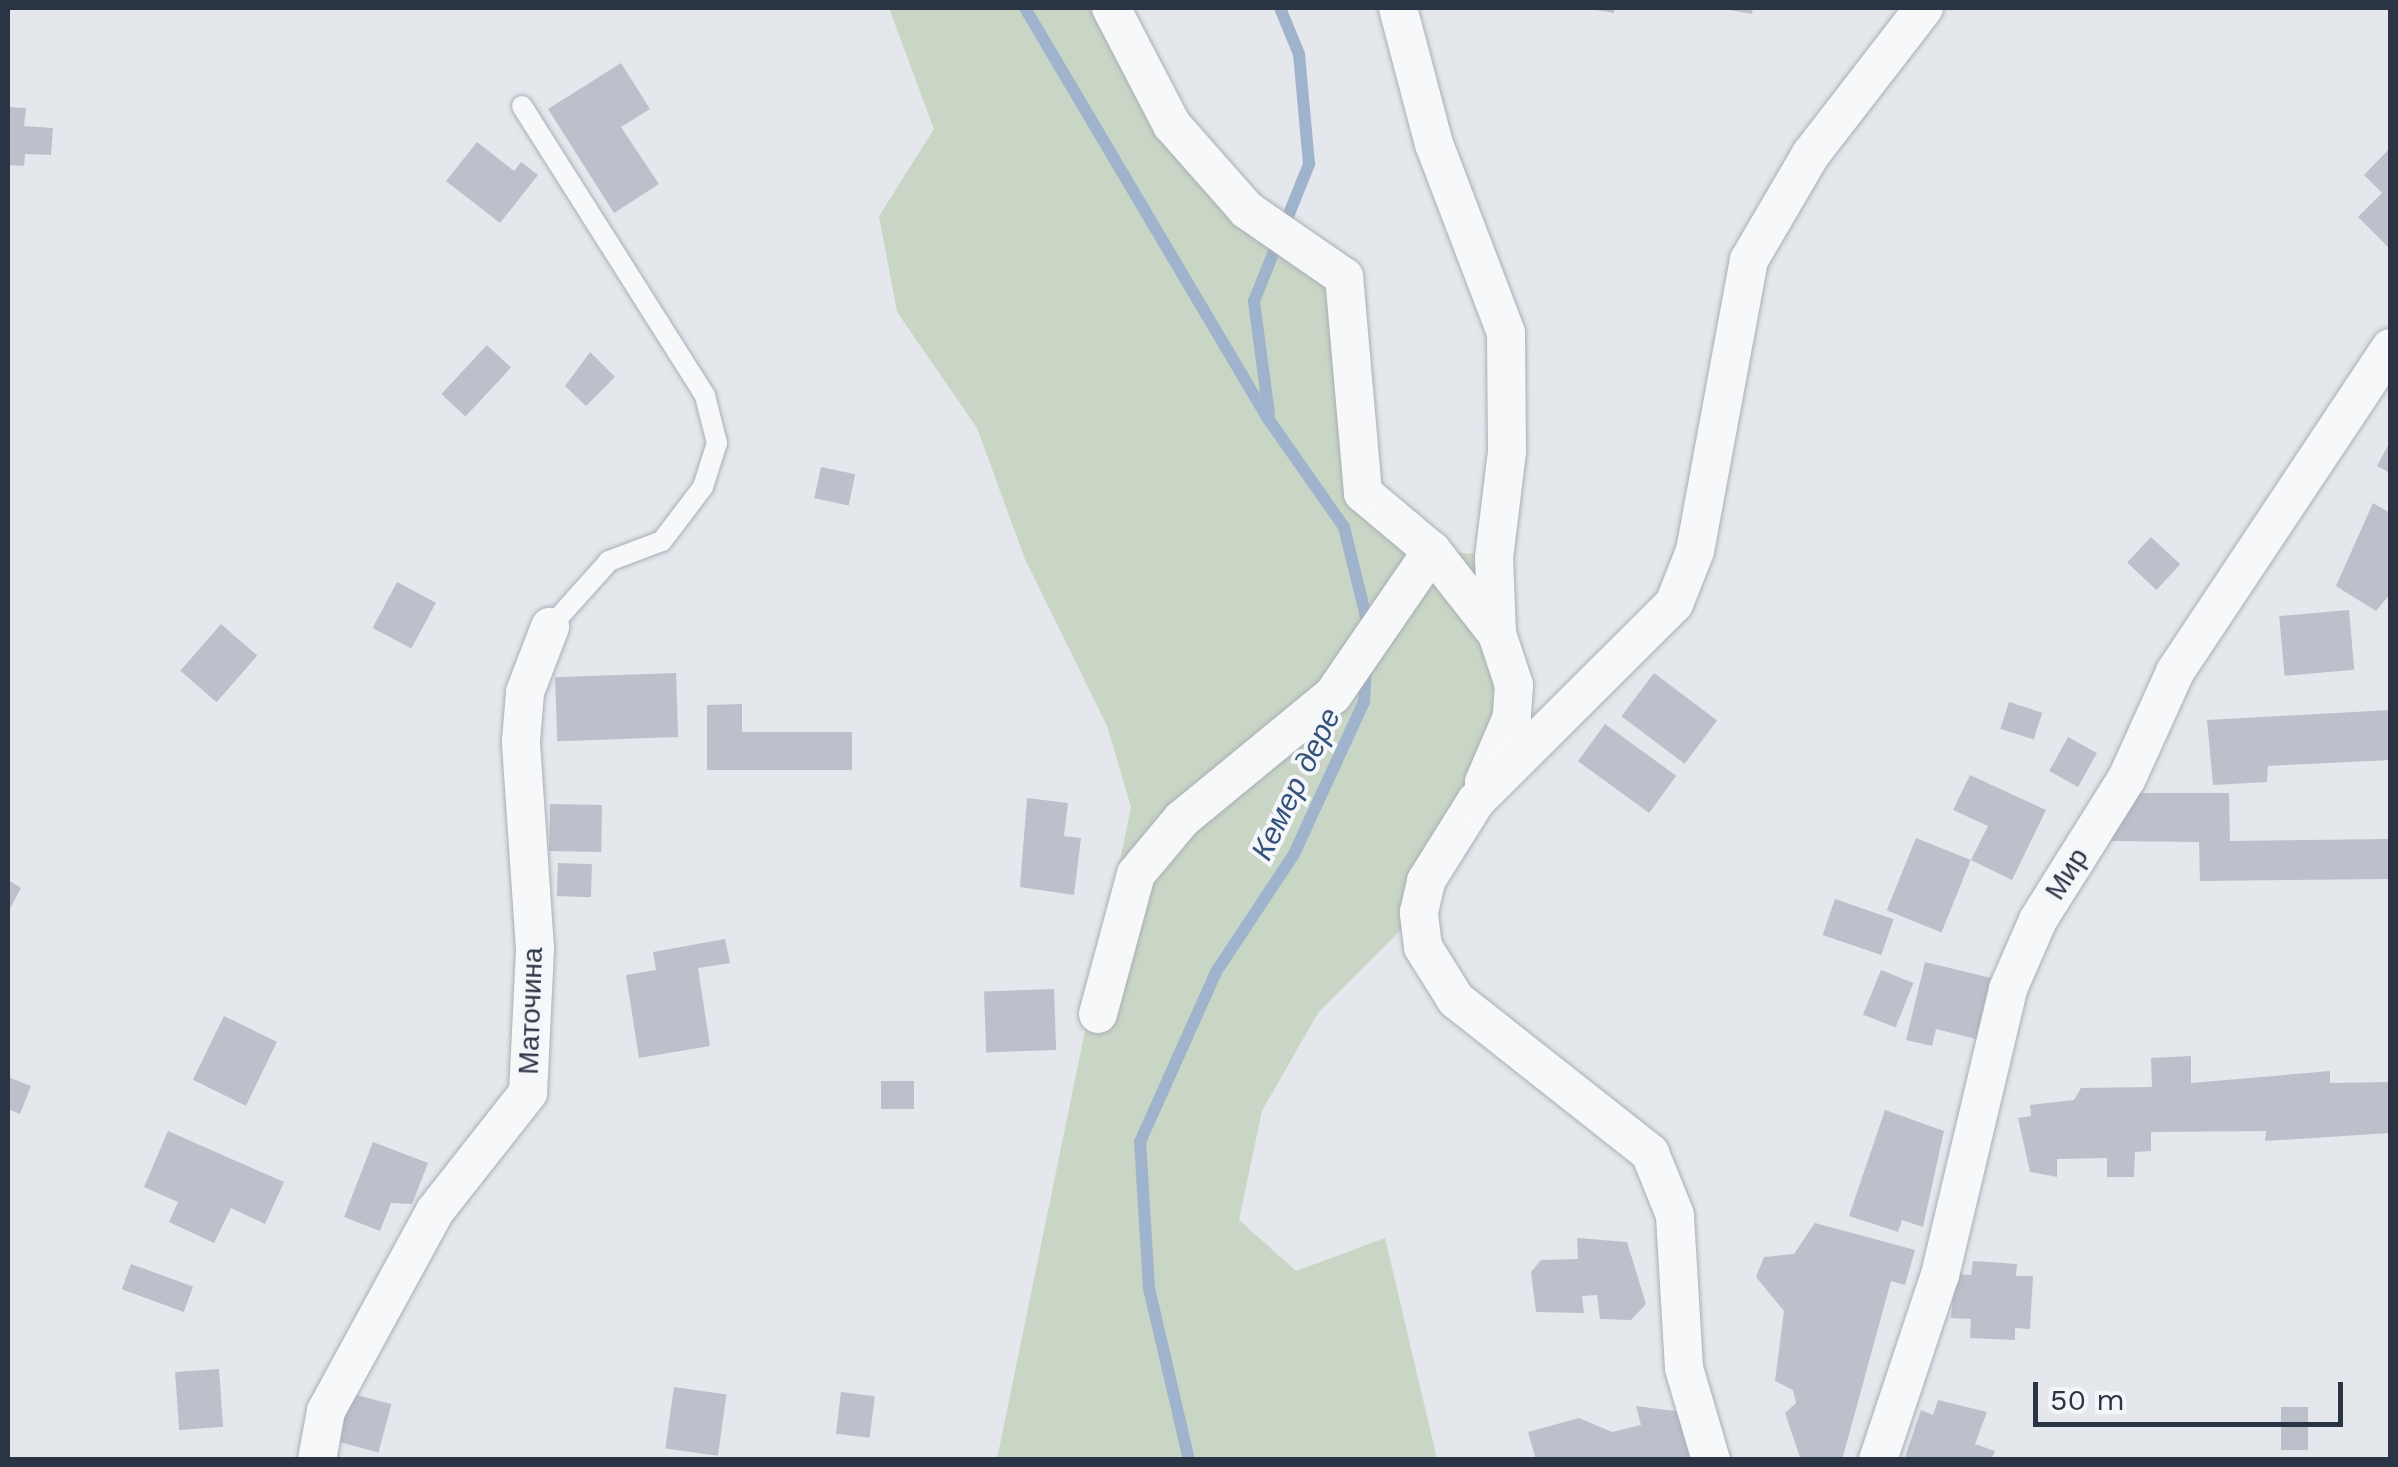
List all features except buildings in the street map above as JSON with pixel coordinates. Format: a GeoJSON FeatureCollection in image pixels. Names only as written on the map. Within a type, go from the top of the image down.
{"type":"FeatureCollection","features":[{"type":"Feature","properties":{"kind":"street"},"geometry":{"type":"LineString","coordinates":[[1111,8],[1172,125],[1247,210],[1329,263],[1352,294],[1363,493],[1432,551],[1497,634],[1510,663],[1512,717],[1476,802],[1426,881],[1423,948],[1456,1000],[1650,1153],[1675,1216],[1684,1368],[1711,1460]]}},
{"type":"Feature","properties":{"kind":"street"},"geometry":{"type":"LineString","coordinates":[[1398,8],[1434,144],[1506,333],[1497,634]]}},
{"type":"Feature","properties":{"kind":"street"},"geometry":{"type":"LineString","coordinates":[[1476,802],[1674,604],[1695,551],[1750,260],[1812,154],[1924,8]]}},
{"type":"Feature","properties":{"kind":"street","name":"Мир"},"geometry":{"type":"LineString","coordinates":[[1878,1460],[1940,1275],[2008,989],[2038,920],[2128,778],[2175,672],[2390,348]]}},
{"type":"Feature","properties":{"kind":"street"},"geometry":{"type":"LineString","coordinates":[[1098,1014],[1136,874],[1182,819],[1332,695],[1432,551]]}},
{"type":"Feature","properties":{"kind":"street","name":"Маточина"},"geometry":{"type":"LineString","coordinates":[[317,1460],[326,1411],[435,1210],[528,1093],[535,949],[521,742],[525,692],[550,627]]}},
{"type":"Feature","properties":{"kind":"lane"},"geometry":{"type":"LineString","coordinates":[[522,106],[705,396],[716,443],[703,487],[662,541],[609,561],[550,627]]}},
{"type":"Feature","properties":{"kind":"green space"},"geometry":{"type":"Polygon","coordinates":[[[889,8],[1100,8],[1172,125],[1329,263],[1363,493],[1432,551],[1475,554],[1512,717],[1419,912],[1318,1013],[1262,1111],[1239,1220],[1296,1271],[1385,1238],[1437,1459],[997,1459],[1131,807],[1107,726],[1025,559],[977,428],[897,312],[879,216],[934,129],[889,8]]]}},
{"type":"Feature","properties":{"kind":"waterway","name":"Кемер дере"},"geometry":{"type":"LineString","coordinates":[[1025,8],[1269,420],[1344,527],[1368,625]]}},
{"type":"Feature","properties":{"kind":"waterway"},"geometry":{"type":"LineString","coordinates":[[1269,414],[1254,301],[1309,164],[1299,54],[1280,8]]}},
{"type":"Feature","properties":{"kind":"waterway","name":"Кемер дере"},"geometry":{"type":"LineString","coordinates":[[1189,1460],[1149,1288],[1140,1142],[1216,972],[1294,854],[1364,702],[1366,665]]}}]}
